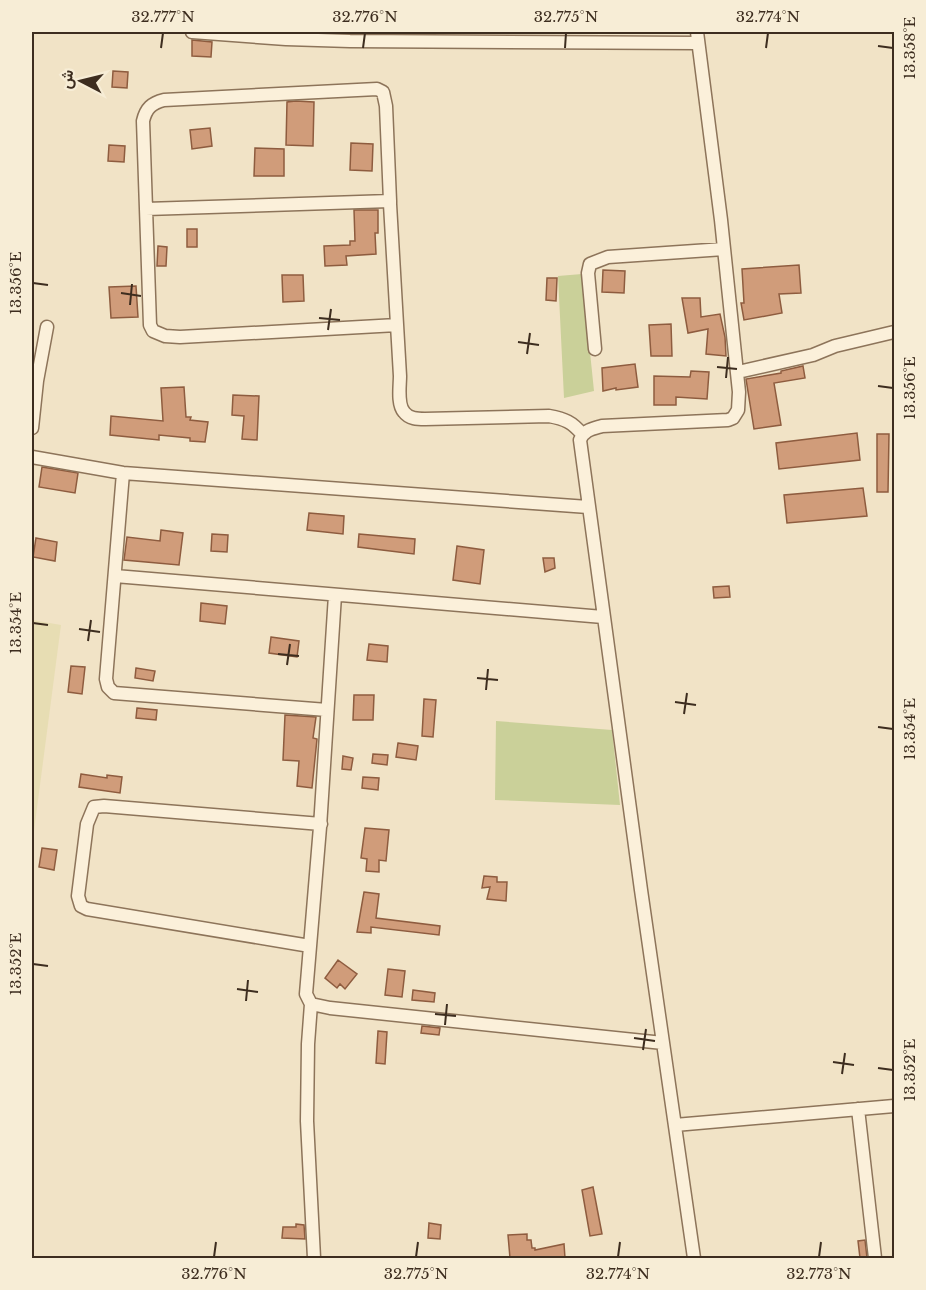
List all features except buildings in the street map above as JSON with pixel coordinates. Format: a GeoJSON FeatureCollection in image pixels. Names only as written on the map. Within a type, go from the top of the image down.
{"type":"FeatureCollection","features":[{"type":"Feature","properties":{"kind":"street"},"geometry":{"type":"LineString","coordinates":[[192,32],[351,41],[698,37],[738,372],[738,410],[733,418],[719,421],[602,426],[587,430],[582,434],[580,440],[694,1258]]}},
{"type":"Feature","properties":{"kind":"street"},"geometry":{"type":"LineString","coordinates":[[397,325],[180,337],[153,331],[150,325],[143,121],[144,115],[152,104],[164,100],[377,89],[383,92],[386,99],[390,201],[397,325],[400,405],[408,416],[416,419],[549,416],[563,418],[572,423],[582,434]]}},
{"type":"Feature","properties":{"kind":"street"},"geometry":{"type":"LineString","coordinates":[[147,209],[390,201]]}},
{"type":"Feature","properties":{"kind":"street"},"geometry":{"type":"LineString","coordinates":[[595,349],[588,273],[590,264],[609,257],[724,249]]}},
{"type":"Feature","properties":{"kind":"street"},"geometry":{"type":"LineString","coordinates":[[32,428],[37,381],[47,327]]}},
{"type":"Feature","properties":{"kind":"street"},"geometry":{"type":"LineString","coordinates":[[738,372],[813,356],[835,346],[894,332]]}},
{"type":"Feature","properties":{"kind":"street"},"geometry":{"type":"LineString","coordinates":[[32,461],[123,473],[588,507]]}},
{"type":"Feature","properties":{"kind":"street"},"geometry":{"type":"LineString","coordinates":[[123,473],[106,679],[108,687],[114,693],[327,710]]}},
{"type":"Feature","properties":{"kind":"street"},"geometry":{"type":"LineString","coordinates":[[115,576],[603,617]]}},
{"type":"Feature","properties":{"kind":"street"},"geometry":{"type":"LineString","coordinates":[[314,1258],[307,1120],[310,1004],[306,994],[321,824],[335,595]]}},
{"type":"Feature","properties":{"kind":"street"},"geometry":{"type":"LineString","coordinates":[[310,946],[87,909],[81,906],[78,896],[87,824],[94,807],[190,812],[321,824]]}},
{"type":"Feature","properties":{"kind":"street"},"geometry":{"type":"LineString","coordinates":[[310,1004],[663,1043]]}},
{"type":"Feature","properties":{"kind":"street"},"geometry":{"type":"LineString","coordinates":[[675,1125],[894,1106]]}},
{"type":"Feature","properties":{"kind":"street"},"geometry":{"type":"LineString","coordinates":[[858,1109],[875,1258]]}},
{"type":"Feature","properties":{"kind":"shaded area"},"geometry":{"type":"Polygon","coordinates":[[[32,620],[61,625],[32,846],[32,620]]]}},
{"type":"Feature","properties":{"kind":"green space"},"geometry":{"type":"Polygon","coordinates":[[[582,274],[594,391],[564,398],[558,276],[582,274]]]}},
{"type":"Feature","properties":{"kind":"green space"},"geometry":{"type":"Polygon","coordinates":[[[496,721],[612,730],[620,805],[495,800],[496,721]]]}}]}
